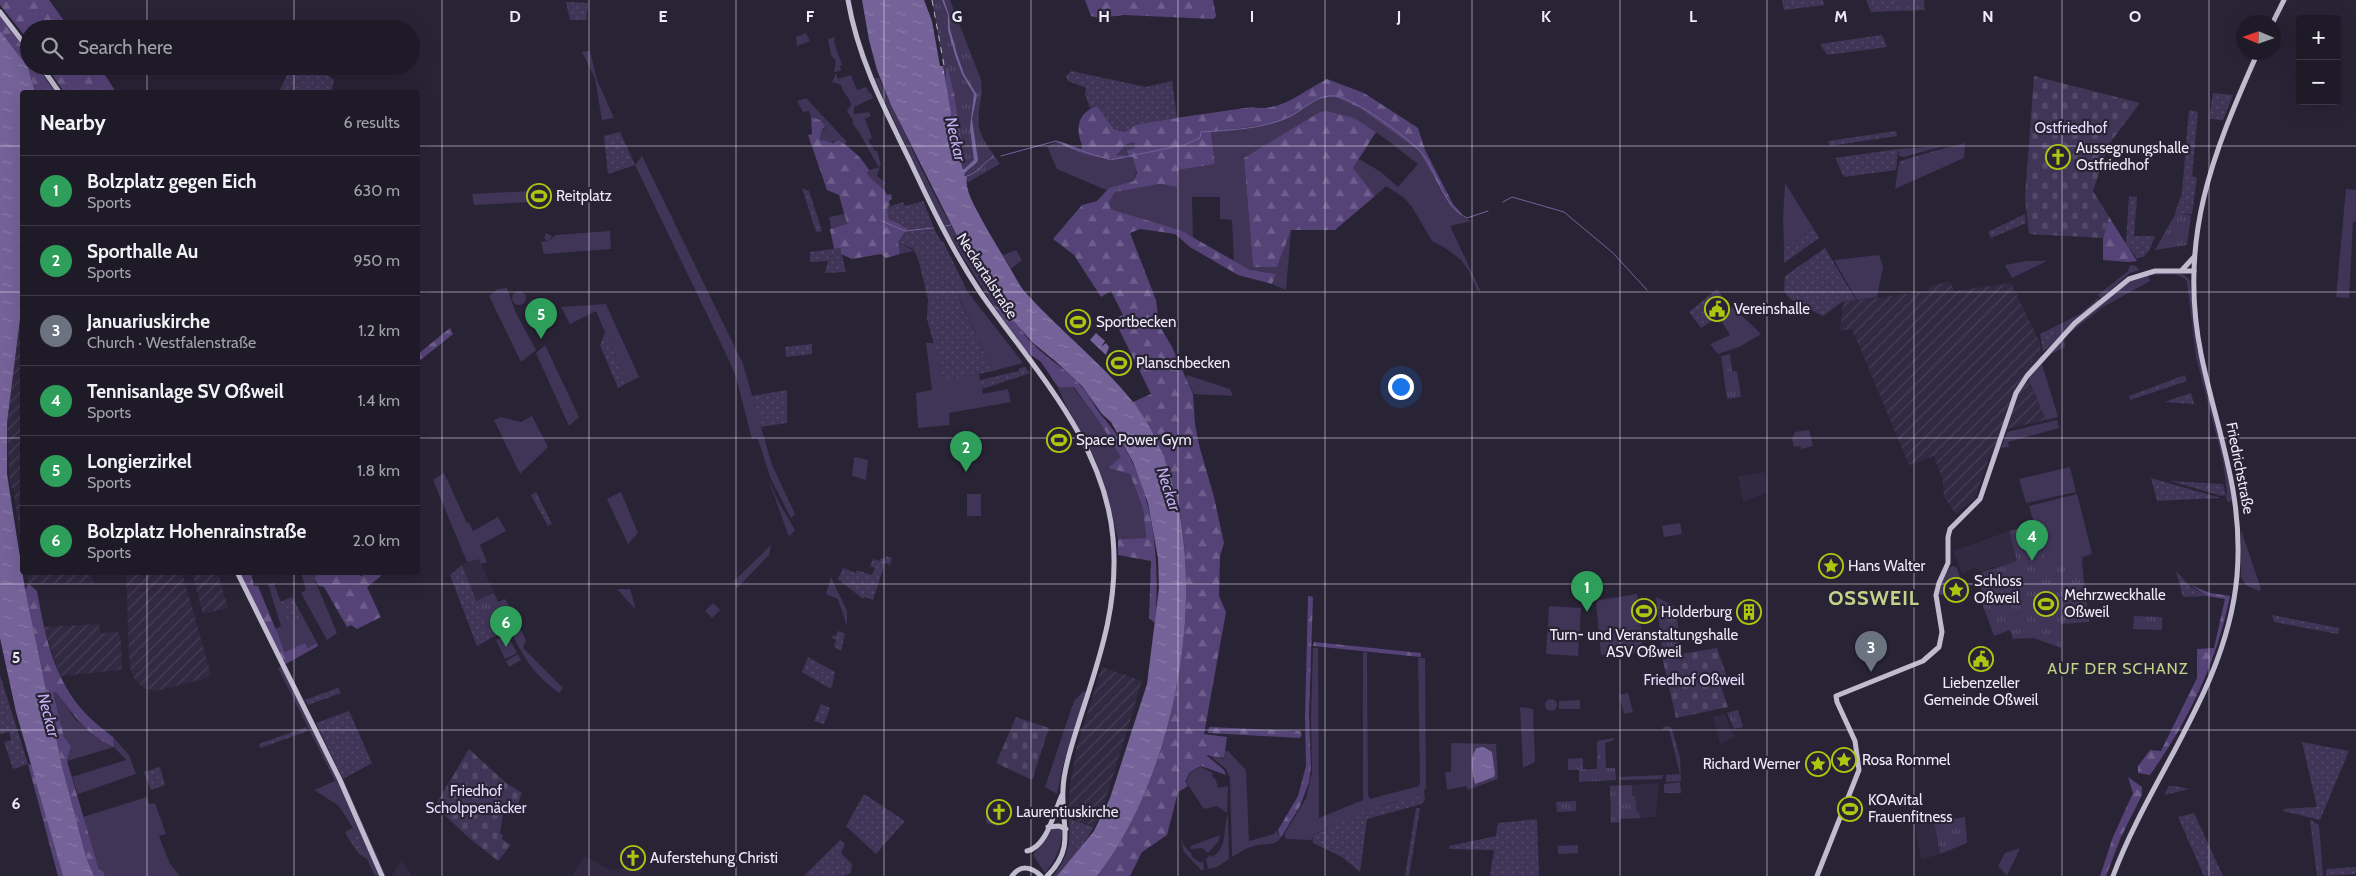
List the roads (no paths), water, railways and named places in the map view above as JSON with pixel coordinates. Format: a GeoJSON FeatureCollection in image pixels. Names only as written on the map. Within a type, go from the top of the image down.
{"type":"FeatureCollection","features":[{"type":"Feature","properties":{"kind":"main road","name":"Neckartalstraße"},"geometry":{"type":"LineString","coordinates":[[848,0],[854,30],[871,79],[940,224],[979,289],[1053,391],[1084,443],[1099,477],[1107,504],[1114,557],[1112,599],[1105,640],[1068,762],[1063,795]]}},
{"type":"Feature","properties":{"kind":"main road"},"geometry":{"type":"LineString","coordinates":[[2277,15],[2284,0]]}},
{"type":"Feature","properties":{"kind":"main road"},"geometry":{"type":"LineString","coordinates":[[0,12],[20,38]]}},
{"type":"Feature","properties":{"kind":"main road","name":"Friedrichstraße"},"geometry":{"type":"LineString","coordinates":[[2113,876],[2138,818],[2209,684],[2223,646],[2235,594],[2238,550],[2235,497],[2228,457],[2201,353],[2194,308],[2194,256],[2203,196],[2214,158],[2255,60]]}},
{"type":"Feature","properties":{"kind":"main road"},"geometry":{"type":"LineString","coordinates":[[47,75],[58,90]]}},
{"type":"Feature","properties":{"kind":"main road"},"geometry":{"type":"LineString","coordinates":[[2182,270],[2194,256]]}},
{"type":"Feature","properties":{"kind":"main road"},"geometry":{"type":"LineString","coordinates":[[1817,876],[1860,770],[1855,741],[1836,698],[1842,693],[1923,661],[1939,647],[1942,632],[1936,595],[1948,563],[1948,533],[1954,522],[1972,509],[1980,499],[2016,393],[2027,376],[2075,323],[2120,286],[2143,273],[2194,271]]}},
{"type":"Feature","properties":{"kind":"main road"},"geometry":{"type":"LineString","coordinates":[[238,575],[351,803],[382,876]]}},
{"type":"Feature","properties":{"kind":"main road"},"geometry":{"type":"LineString","coordinates":[[1027,852],[1038,846],[1063,795]]}},
{"type":"Feature","properties":{"kind":"main road"},"geometry":{"type":"LineString","coordinates":[[1047,876],[1062,856],[1066,829],[1063,795]]}},
{"type":"Feature","properties":{"kind":"main road"},"geometry":{"type":"LineString","coordinates":[[1048,826],[1059,826],[1066,829]]}},
{"type":"Feature","properties":{"kind":"main road"},"geometry":{"type":"LineString","coordinates":[[1012,876],[1016,871],[1023,868],[1039,874]]}},
{"type":"Feature","properties":{"kind":"water","name":"Neckar"},"geometry":{"type":"Polygon","coordinates":[[[862,0],[924,0],[932,21],[940,66],[943,66],[957,148],[963,170],[974,160],[970,128],[974,94],[962,74],[955,55],[948,30],[948,15],[942,0],[944,0],[949,15],[950,29],[957,54],[964,74],[977,95],[972,119],[978,160],[964,176],[967,176],[967,187],[971,199],[1023,289],[1121,387],[1133,402],[1162,452],[1179,511],[1186,575],[1183,642],[1172,708],[1153,772],[1128,828],[1097,876],[1057,876],[1094,831],[1110,798],[1147,684],[1159,588],[1158,558],[1148,503],[1133,462],[1111,422],[1102,414],[1082,386],[1033,343],[1002,308],[959,240],[891,105],[877,70],[869,40],[862,0]]]}},
{"type":"Feature","properties":{"kind":"water","name":"Neckar"},"geometry":{"type":"Polygon","coordinates":[[[0,31],[20,57],[20,75],[30,75],[34,90],[20,90],[20,319],[7,423],[7,474],[20,557],[20,575],[23,575],[62,766],[86,857],[94,876],[63,876],[16,712],[0,638],[0,31]]]}},
{"type":"Feature","properties":{"kind":"water","name":"Sportbecken"},"geometry":{"type":"Polygon","coordinates":[[[1073,310],[1089,327],[1082,334],[1066,318],[1073,310]]]}},
{"type":"Feature","properties":{"kind":"water"},"geometry":{"type":"Polygon","coordinates":[[[1096,333],[1105,341],[1101,347],[1106,343],[1109,347],[1106,355],[1090,340],[1096,333]]]}},
{"type":"Feature","properties":{"kind":"water"},"geometry":{"type":"Polygon","coordinates":[[[1483,747],[1492,752],[1495,774],[1494,777],[1475,784],[1472,760],[1474,751],[1477,748],[1483,747]]]}},
{"type":"Feature","properties":{"kind":"waterway"},"geometry":{"type":"LineString","coordinates":[[1001,156],[1056,141],[1110,160],[1184,145],[1200,138],[1201,132],[1270,124],[1291,116],[1317,99],[1336,96],[1367,110],[1419,150],[1431,167],[1445,196],[1458,212],[1467,218],[1488,211]]}},
{"type":"Feature","properties":{"kind":"waterway"},"geometry":{"type":"LineString","coordinates":[[967,176],[974,173],[993,157]]}},
{"type":"Feature","properties":{"kind":"waterway"},"geometry":{"type":"LineString","coordinates":[[1503,202],[1512,197],[1564,212],[1613,253],[1647,290]]}},
{"type":"Feature","properties":{"kind":"waterway"},"geometry":{"type":"LineString","coordinates":[[882,221],[905,231],[933,228]]}},
{"type":"Feature","properties":{"kind":"waterway"},"geometry":{"type":"LineString","coordinates":[[945,226],[951,225]]}},
{"type":"Feature","properties":{"kind":"railway"},"geometry":{"type":"LineString","coordinates":[[932,0],[944,65],[943,74]]}},
{"type":"Feature","properties":{"kind":"place","name":"Aussegnungshalle Ostfriedhof"},"geometry":{"type":"Point","coordinates":[2058,157]}},
{"type":"Feature","properties":{"kind":"place","name":"Reitplatz"},"geometry":{"type":"Point","coordinates":[539,196]}},
{"type":"Feature","properties":{"kind":"place","name":"Vereinshalle"},"geometry":{"type":"Point","coordinates":[1717,309]}},
{"type":"Feature","properties":{"kind":"place","name":"Sportbecken"},"geometry":{"type":"Point","coordinates":[1078,322]}},
{"type":"Feature","properties":{"kind":"place","name":"Longierzirkel"},"geometry":{"type":"Point","coordinates":[541,339]}},
{"type":"Feature","properties":{"kind":"place","name":"Planschbecken"},"geometry":{"type":"Point","coordinates":[1119,363]}},
{"type":"Feature","properties":{"kind":"place","name":"Space Power Gym"},"geometry":{"type":"Point","coordinates":[1059,440]}},
{"type":"Feature","properties":{"kind":"place","name":"Sporthalle Au"},"geometry":{"type":"Point","coordinates":[966,472]}},
{"type":"Feature","properties":{"kind":"place","name":"Tennisanlage SV Oßweil"},"geometry":{"type":"Point","coordinates":[2032,561]}},
{"type":"Feature","properties":{"kind":"place","name":"Hans Walter"},"geometry":{"type":"Point","coordinates":[1831,566]}},
{"type":"Feature","properties":{"kind":"place","name":"Schloss Oßweil"},"geometry":{"type":"Point","coordinates":[1956,590]}},
{"type":"Feature","properties":{"kind":"place","name":"Mehrzweckhalle Oßweil"},"geometry":{"type":"Point","coordinates":[2046,604]}},
{"type":"Feature","properties":{"kind":"place","name":"Turn- und Veranstaltungshalle ASV Oßweil"},"geometry":{"type":"Point","coordinates":[1644,611]}},
{"type":"Feature","properties":{"kind":"place","name":"Bolzplatz gegen Eich"},"geometry":{"type":"Point","coordinates":[1587,612]}},
{"type":"Feature","properties":{"kind":"place","name":"Holderburg"},"geometry":{"type":"Point","coordinates":[1749,612]}},
{"type":"Feature","properties":{"kind":"place","name":"Bolzplatz Hohenrainstraße"},"geometry":{"type":"Point","coordinates":[506,647]}},
{"type":"Feature","properties":{"kind":"place","name":"Liebenzeller Gemeinde Oßweil"},"geometry":{"type":"Point","coordinates":[1981,659]}},
{"type":"Feature","properties":{"kind":"place","name":"Januariuskirche"},"geometry":{"type":"Point","coordinates":[1871,672]}},
{"type":"Feature","properties":{"kind":"place","name":"Rosa Rommel"},"geometry":{"type":"Point","coordinates":[1844,760]}},
{"type":"Feature","properties":{"kind":"place","name":"Richard Werner"},"geometry":{"type":"Point","coordinates":[1818,764]}},
{"type":"Feature","properties":{"kind":"place","name":"KOAvital Frauenfitness"},"geometry":{"type":"Point","coordinates":[1850,809]}},
{"type":"Feature","properties":{"kind":"place","name":"Laurentiuskirche"},"geometry":{"type":"Point","coordinates":[999,812]}},
{"type":"Feature","properties":{"kind":"place","name":"Auferstehung Christi"},"geometry":{"type":"Point","coordinates":[633,858]}},
{"type":"Feature","properties":{"kind":"district","name":"OSSWEIL"},"geometry":{"type":"Point","coordinates":[1874,598]}},
{"type":"Feature","properties":{"kind":"district","name":"AUF DER SCHANZ"},"geometry":{"type":"Point","coordinates":[2118,668]}},
{"type":"Feature","properties":{"kind":"park label","name":"Ostfriedhof"},"geometry":{"type":"Point","coordinates":[2071,128]}},
{"type":"Feature","properties":{"kind":"park label","name":"Friedhof Oßweil"},"geometry":{"type":"Point","coordinates":[1694,680]}},
{"type":"Feature","properties":{"kind":"park label","name":"Friedhof Scholppenäcker"},"geometry":{"type":"Point","coordinates":[476,800]}}]}
